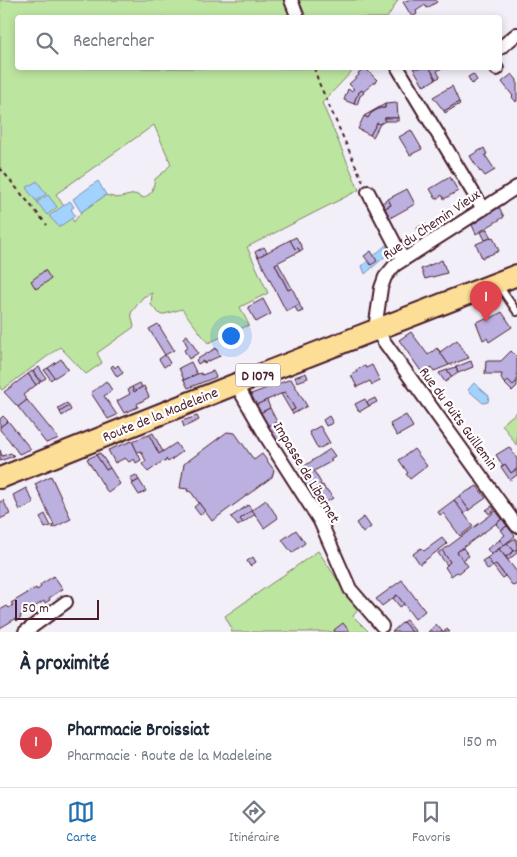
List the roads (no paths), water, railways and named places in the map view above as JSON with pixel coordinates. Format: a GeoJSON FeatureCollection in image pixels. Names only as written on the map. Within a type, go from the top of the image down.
{"type":"FeatureCollection","features":[{"type":"Feature","properties":{"kind":"main road","name":"Route de la Madeleine"},"geometry":{"type":"LineString","coordinates":[[0,478],[375,329],[517,275]]}},
{"type":"Feature","properties":{"kind":"street"},"geometry":{"type":"LineString","coordinates":[[291,0],[297,15]]}},
{"type":"Feature","properties":{"kind":"street"},"geometry":{"type":"LineString","coordinates":[[502,46],[517,34]]}},
{"type":"Feature","properties":{"kind":"street"},"geometry":{"type":"LineString","coordinates":[[399,70],[483,209]]}},
{"type":"Feature","properties":{"kind":"street","name":"Rue du Chemin Vieux"},"geometry":{"type":"LineString","coordinates":[[375,329],[381,288],[385,277],[395,265],[517,187]]}},
{"type":"Feature","properties":{"kind":"street"},"geometry":{"type":"LineString","coordinates":[[368,192],[403,259]]}},
{"type":"Feature","properties":{"kind":"street","name":"Rue du Puits Guillemin"},"geometry":{"type":"LineString","coordinates":[[375,329],[517,526]]}},
{"type":"Feature","properties":{"kind":"street","name":"Impasse de Libernet"},"geometry":{"type":"LineString","coordinates":[[236,384],[267,438],[320,522],[350,589],[382,626]]}},
{"type":"Feature","properties":{"kind":"street"},"geometry":{"type":"LineString","coordinates":[[24,632],[66,602]]}},
{"type":"Feature","properties":{"kind":"lane"},"geometry":{"type":"LineString","coordinates":[[498,283],[517,312]]}},
{"type":"Feature","properties":{"kind":"water"},"geometry":{"type":"Polygon","coordinates":[[[37,181],[46,194],[36,201],[26,188],[37,181]]]}},
{"type":"Feature","properties":{"kind":"water"},"geometry":{"type":"Polygon","coordinates":[[[98,181],[106,195],[81,212],[73,199],[98,181]]]}},
{"type":"Feature","properties":{"kind":"water"},"geometry":{"type":"Polygon","coordinates":[[[48,195],[57,207],[47,215],[37,202],[48,195]]]}},
{"type":"Feature","properties":{"kind":"water"},"geometry":{"type":"Polygon","coordinates":[[[70,201],[74,207],[71,209],[75,216],[59,227],[49,216],[70,201]]]}},
{"type":"Feature","properties":{"kind":"water"},"geometry":{"type":"Polygon","coordinates":[[[386,245],[389,253],[365,274],[362,266],[386,245]]]}},
{"type":"Feature","properties":{"kind":"water"},"geometry":{"type":"Polygon","coordinates":[[[474,383],[489,396],[488,402],[483,403],[468,390],[474,383]]]}},
{"type":"Feature","properties":{"kind":"place","name":"Pharmacie Broissiat"},"geometry":{"type":"Point","coordinates":[486,322]}}]}
